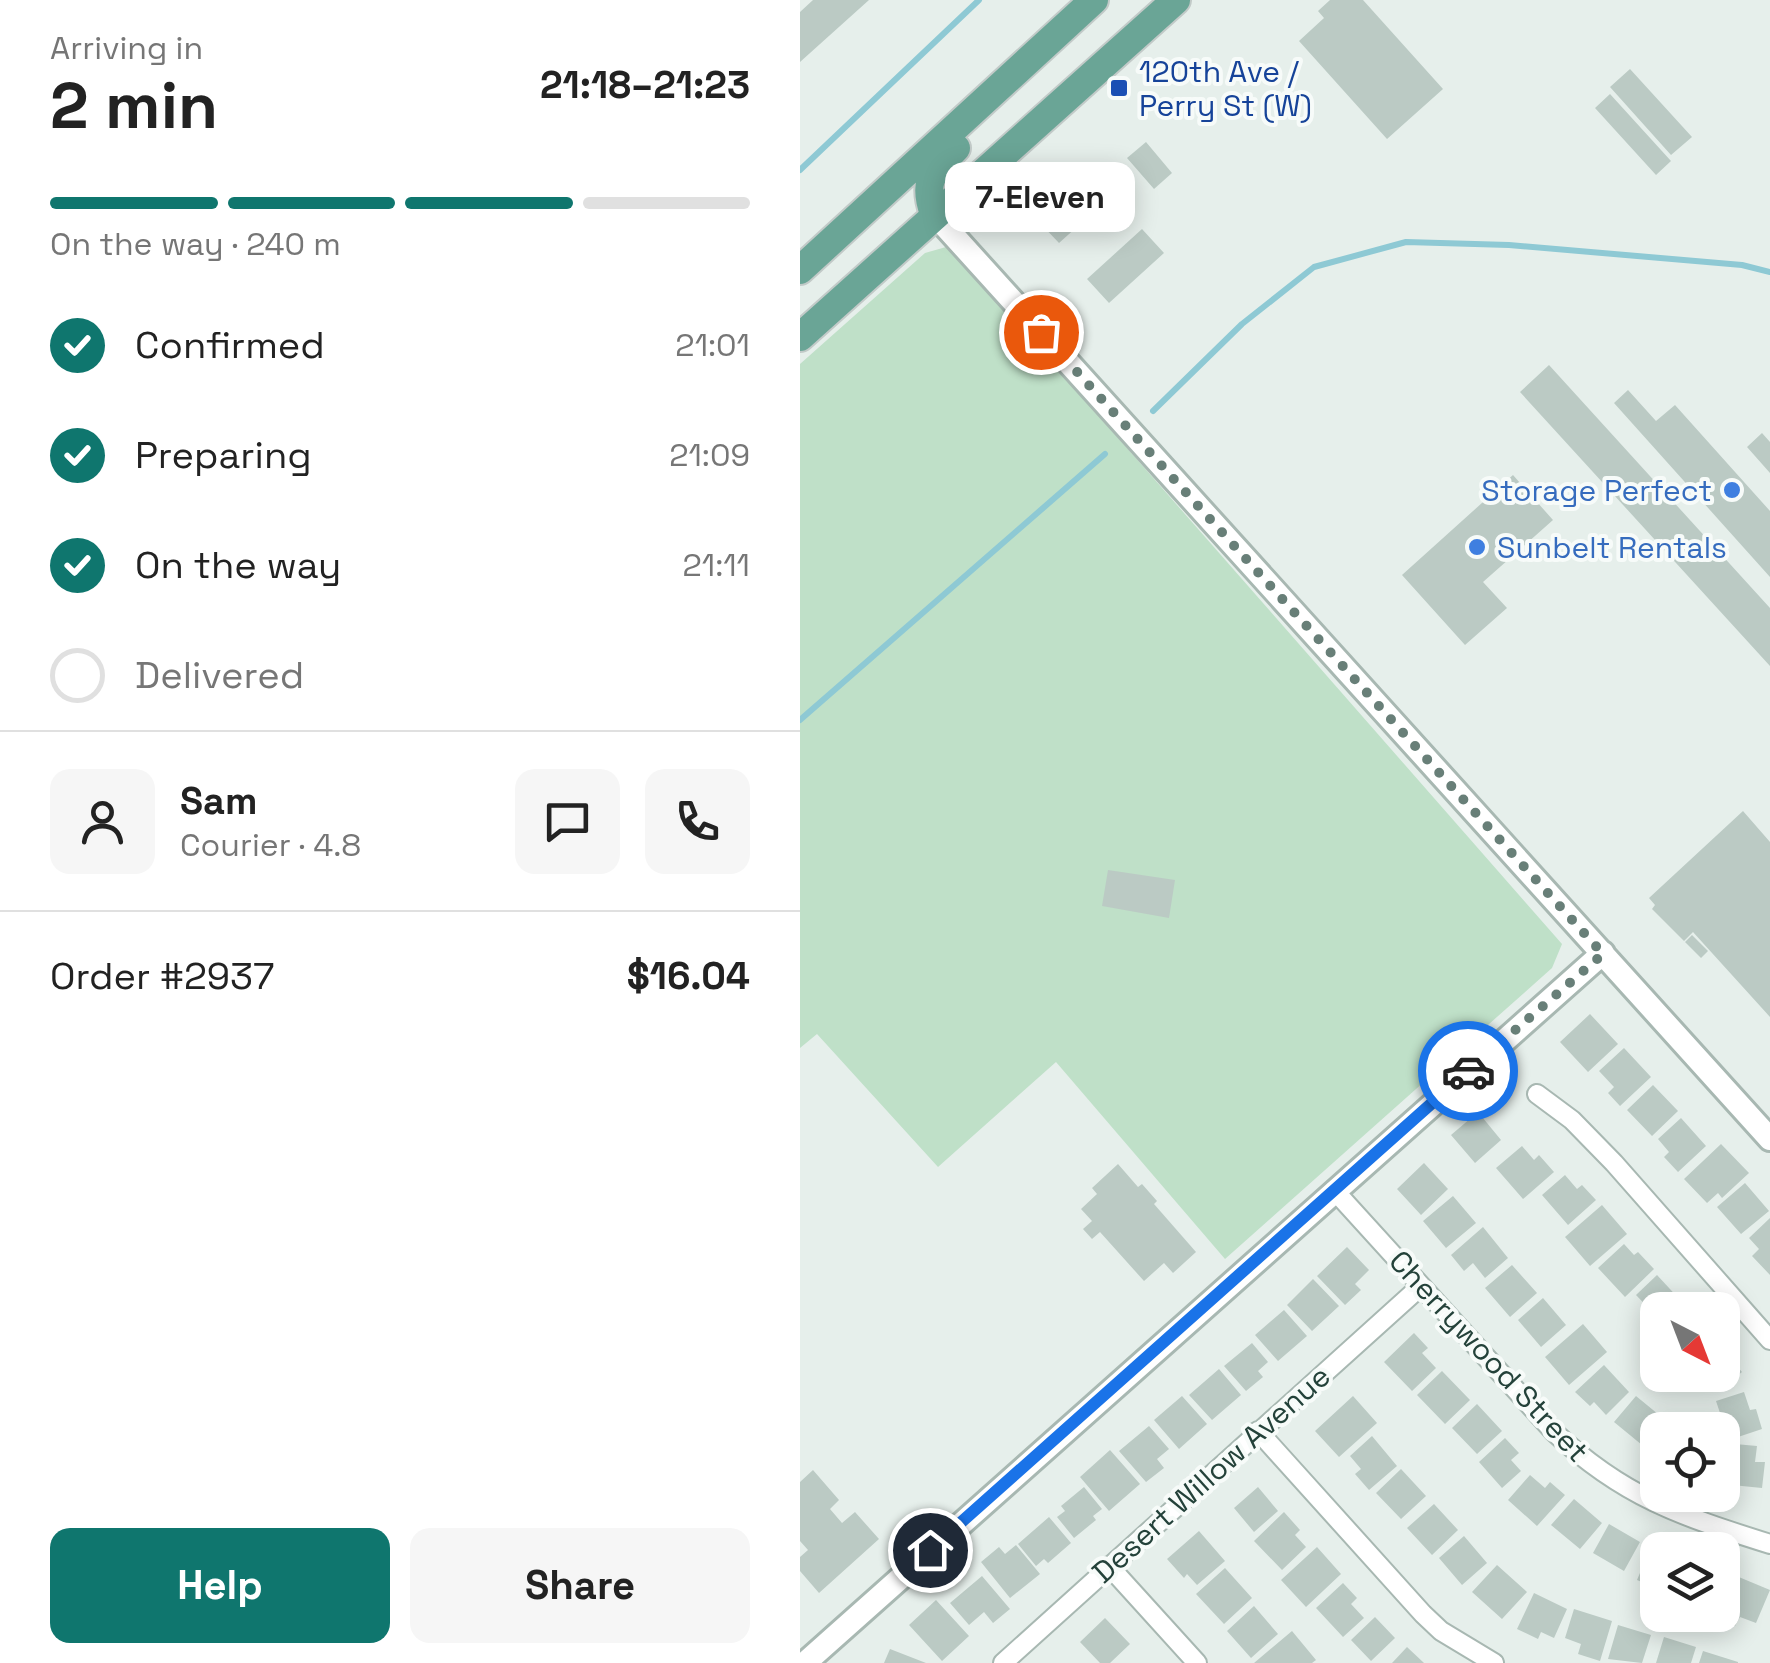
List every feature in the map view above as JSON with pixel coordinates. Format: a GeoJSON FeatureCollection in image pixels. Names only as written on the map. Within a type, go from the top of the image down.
{"type":"FeatureCollection","features":[{"type":"Feature","properties":{"kind":"main road"},"geometry":{"type":"LineString","coordinates":[[800,270],[1094,0]]}},
{"type":"Feature","properties":{"kind":"main road"},"geometry":{"type":"LineString","coordinates":[[800,336],[1176,0]]}},
{"type":"Feature","properties":{"kind":"main road"},"geometry":{"type":"LineString","coordinates":[[934,214],[927,193],[932,172],[970,135],[1034,55]]}},
{"type":"Feature","properties":{"kind":"street"},"geometry":{"type":"LineString","coordinates":[[934,214],[1770,1139]]}},
{"type":"Feature","properties":{"kind":"street"},"geometry":{"type":"LineString","coordinates":[[805,1663],[1603,954]]}},
{"type":"Feature","properties":{"kind":"street"},"geometry":{"type":"LineString","coordinates":[[1536,1094],[1572,1120],[1614,1163],[1770,1340]]}},
{"type":"Feature","properties":{"kind":"street","name":"Cherrywood Street"},"geometry":{"type":"LineString","coordinates":[[1334,1190],[1554,1432],[1598,1471],[1648,1501],[1685,1517],[1770,1544]]}},
{"type":"Feature","properties":{"kind":"street","name":"Desert Willow Avenue"},"geometry":{"type":"LineString","coordinates":[[1003,1663],[1421,1286]]}},
{"type":"Feature","properties":{"kind":"street"},"geometry":{"type":"LineString","coordinates":[[1258,1432],[1423,1614],[1442,1631],[1494,1663]]}},
{"type":"Feature","properties":{"kind":"street"},"geometry":{"type":"LineString","coordinates":[[1109,1566],[1196,1663]]}},
{"type":"Feature","properties":{"kind":"green space"},"geometry":{"type":"Polygon","coordinates":[[[946,247],[963,261],[1562,944],[1552,968],[1225,1259],[1056,1062],[938,1167],[817,1034],[800,1048],[800,364],[925,253],[946,247]]]}},
{"type":"Feature","properties":{"kind":"building"},"geometry":{"type":"Polygon","coordinates":[[[813,0],[869,0],[800,62],[800,12],[813,0]]]}},
{"type":"Feature","properties":{"kind":"building"},"geometry":{"type":"Polygon","coordinates":[[[1330,0],[1363,0],[1443,89],[1387,139],[1299,41],[1324,18],[1318,11],[1330,0]]]}},
{"type":"Feature","properties":{"kind":"building"},"geometry":{"type":"Polygon","coordinates":[[[1630,69],[1692,137],[1671,155],[1610,87],[1630,69]]]}},
{"type":"Feature","properties":{"kind":"building"},"geometry":{"type":"Polygon","coordinates":[[[1610,94],[1671,161],[1656,175],[1595,108],[1610,94]]]}},
{"type":"Feature","properties":{"kind":"building"},"geometry":{"type":"Polygon","coordinates":[[[1146,142],[1172,173],[1154,189],[1127,158],[1146,142]]]}},
{"type":"Feature","properties":{"kind":"building"},"geometry":{"type":"Polygon","coordinates":[[[1104,162],[1125,184],[1059,243],[1039,222],[1104,162]]]}},
{"type":"Feature","properties":{"kind":"building"},"geometry":{"type":"Polygon","coordinates":[[[1142,229],[1164,253],[1109,303],[1087,279],[1142,229]]]}},
{"type":"Feature","properties":{"kind":"building"},"geometry":{"type":"Polygon","coordinates":[[[1549,365],[1770,608],[1770,666],[1520,392],[1549,365]]]}},
{"type":"Feature","properties":{"kind":"building"},"geometry":{"type":"Polygon","coordinates":[[[1628,390],[1656,421],[1675,405],[1770,511],[1770,577],[1614,403],[1628,390]]]}},
{"type":"Feature","properties":{"kind":"building"},"geometry":{"type":"Polygon","coordinates":[[[1762,433],[1770,442],[1770,473],[1747,447],[1762,433]]]}},
{"type":"Feature","properties":{"kind":"building","name":"Sunbelt Rentals"},"geometry":{"type":"Polygon","coordinates":[[[1513,475],[1553,520],[1483,582],[1507,608],[1465,645],[1402,575],[1513,475]]]}},
{"type":"Feature","properties":{"kind":"building"},"geometry":{"type":"Polygon","coordinates":[[[1743,811],[1770,842],[1770,1017],[1693,932],[1684,941],[1652,909],[1655,905],[1649,898],[1743,811]]]}},
{"type":"Feature","properties":{"kind":"building"},"geometry":{"type":"Polygon","coordinates":[[[1108,870],[1175,880],[1169,918],[1102,906],[1108,870]]]}},
{"type":"Feature","properties":{"kind":"building"},"geometry":{"type":"Polygon","coordinates":[[[1692,935],[1708,951],[1701,958],[1685,942],[1692,935]]]}},
{"type":"Feature","properties":{"kind":"building"},"geometry":{"type":"Polygon","coordinates":[[[1590,1014],[1618,1044],[1588,1072],[1560,1042],[1590,1014]]]}},
{"type":"Feature","properties":{"kind":"building"},"geometry":{"type":"Polygon","coordinates":[[[1624,1048],[1651,1077],[1620,1106],[1608,1093],[1614,1087],[1599,1071],[1624,1048]]]}},
{"type":"Feature","properties":{"kind":"building"},"geometry":{"type":"Polygon","coordinates":[[[1653,1085],[1678,1111],[1652,1136],[1627,1110],[1653,1085]]]}},
{"type":"Feature","properties":{"kind":"building"},"geometry":{"type":"Polygon","coordinates":[[[1478,1112],[1501,1140],[1475,1163],[1451,1135],[1478,1112]]]}},
{"type":"Feature","properties":{"kind":"building"},"geometry":{"type":"Polygon","coordinates":[[[1681,1118],[1706,1146],[1678,1172],[1664,1157],[1669,1152],[1658,1139],[1681,1118]]]}},
{"type":"Feature","properties":{"kind":"building"},"geometry":{"type":"Polygon","coordinates":[[[1721,1144],[1749,1173],[1722,1198],[1718,1193],[1707,1203],[1684,1179],[1721,1144]]]}},
{"type":"Feature","properties":{"kind":"building"},"geometry":{"type":"Polygon","coordinates":[[[1522,1146],[1534,1160],[1539,1155],[1554,1172],[1523,1199],[1496,1168],[1522,1146]]]}},
{"type":"Feature","properties":{"kind":"building"},"geometry":{"type":"Polygon","coordinates":[[[1424,1163],[1448,1189],[1421,1215],[1397,1189],[1424,1163]]]}},
{"type":"Feature","properties":{"kind":"building"},"geometry":{"type":"Polygon","coordinates":[[[1118,1164],[1138,1187],[1142,1184],[1157,1201],[1154,1204],[1196,1252],[1173,1273],[1164,1263],[1144,1281],[1100,1232],[1092,1239],[1083,1229],[1092,1221],[1081,1209],[1097,1194],[1092,1188],[1118,1164]]]}},
{"type":"Feature","properties":{"kind":"building"},"geometry":{"type":"Polygon","coordinates":[[[1565,1175],[1577,1189],[1582,1185],[1596,1200],[1568,1225],[1542,1195],[1565,1175]]]}},
{"type":"Feature","properties":{"kind":"building"},"geometry":{"type":"Polygon","coordinates":[[[1745,1183],[1769,1211],[1741,1234],[1717,1207],[1745,1183]]]}},
{"type":"Feature","properties":{"kind":"building"},"geometry":{"type":"Polygon","coordinates":[[[1453,1196],[1476,1223],[1446,1248],[1423,1221],[1453,1196]]]}},
{"type":"Feature","properties":{"kind":"building"},"geometry":{"type":"Polygon","coordinates":[[[1602,1205],[1627,1234],[1590,1266],[1565,1237],[1602,1205]]]}},
{"type":"Feature","properties":{"kind":"building"},"geometry":{"type":"Polygon","coordinates":[[[1770,1218],[1770,1275],[1752,1256],[1759,1249],[1749,1238],[1770,1218]]]}},
{"type":"Feature","properties":{"kind":"building"},"geometry":{"type":"Polygon","coordinates":[[[1483,1227],[1508,1258],[1485,1278],[1473,1263],[1464,1271],[1451,1255],[1483,1227]]]}},
{"type":"Feature","properties":{"kind":"building"},"geometry":{"type":"Polygon","coordinates":[[[1624,1244],[1654,1269],[1625,1297],[1598,1268],[1624,1244]]]}},
{"type":"Feature","properties":{"kind":"building"},"geometry":{"type":"Polygon","coordinates":[[[1347,1247],[1369,1270],[1355,1284],[1361,1290],[1345,1305],[1317,1276],[1347,1247]]]}},
{"type":"Feature","properties":{"kind":"building"},"geometry":{"type":"Polygon","coordinates":[[[1512,1265],[1537,1293],[1510,1317],[1485,1288],[1512,1265]]]}},
{"type":"Feature","properties":{"kind":"building"},"geometry":{"type":"Polygon","coordinates":[[[1657,1275],[1673,1292],[1640,1292],[1640,1299],[1636,1295],[1657,1275]]]}},
{"type":"Feature","properties":{"kind":"building"},"geometry":{"type":"Polygon","coordinates":[[[1313,1279],[1339,1306],[1312,1331],[1287,1305],[1313,1279]]]}},
{"type":"Feature","properties":{"kind":"building"},"geometry":{"type":"Polygon","coordinates":[[[1543,1298],[1566,1325],[1541,1347],[1518,1320],[1543,1298]]]}},
{"type":"Feature","properties":{"kind":"building"},"geometry":{"type":"Polygon","coordinates":[[[1284,1310],[1307,1336],[1278,1361],[1255,1335],[1284,1310]]]}},
{"type":"Feature","properties":{"kind":"building"},"geometry":{"type":"Polygon","coordinates":[[[1583,1324],[1607,1352],[1569,1385],[1545,1357],[1583,1324]]]}},
{"type":"Feature","properties":{"kind":"building"},"geometry":{"type":"Polygon","coordinates":[[[1414,1333],[1428,1348],[1422,1353],[1436,1368],[1412,1391],[1384,1362],[1414,1333]]]}},
{"type":"Feature","properties":{"kind":"building"},"geometry":{"type":"Polygon","coordinates":[[[1252,1343],[1268,1362],[1258,1371],[1263,1377],[1246,1391],[1224,1366],[1252,1343]]]}},
{"type":"Feature","properties":{"kind":"building"},"geometry":{"type":"Polygon","coordinates":[[[1604,1365],[1629,1392],[1606,1415],[1594,1402],[1590,1406],[1575,1392],[1604,1365]]]}},
{"type":"Feature","properties":{"kind":"building"},"geometry":{"type":"Polygon","coordinates":[[[1219,1369],[1241,1395],[1212,1420],[1189,1395],[1219,1369]]]}},
{"type":"Feature","properties":{"kind":"building"},"geometry":{"type":"Polygon","coordinates":[[[1442,1371],[1470,1400],[1445,1424],[1417,1395],[1442,1371]]]}},
{"type":"Feature","properties":{"kind":"building"},"geometry":{"type":"Polygon","coordinates":[[[1744,1392],[1750,1410],[1756,1409],[1762,1429],[1740,1436],[1740,1412],[1720,1412],[1716,1401],[1744,1392]]]}},
{"type":"Feature","properties":{"kind":"building"},"geometry":{"type":"Polygon","coordinates":[[[1182,1396],[1207,1424],[1179,1449],[1154,1420],[1182,1396]]]}},
{"type":"Feature","properties":{"kind":"building"},"geometry":{"type":"Polygon","coordinates":[[[1353,1396],[1377,1423],[1339,1457],[1315,1431],[1353,1396]]]}},
{"type":"Feature","properties":{"kind":"building"},"geometry":{"type":"Polygon","coordinates":[[[1636,1396],[1655,1412],[1640,1412],[1640,1443],[1614,1422],[1636,1396]]]}},
{"type":"Feature","properties":{"kind":"building"},"geometry":{"type":"Polygon","coordinates":[[[1477,1404],[1502,1431],[1477,1454],[1452,1428],[1477,1404]]]}},
{"type":"Feature","properties":{"kind":"building"},"geometry":{"type":"Polygon","coordinates":[[[1149,1426],[1169,1449],[1157,1459],[1164,1468],[1146,1482],[1119,1451],[1149,1426]]]}},
{"type":"Feature","properties":{"kind":"building"},"geometry":{"type":"Polygon","coordinates":[[[1372,1436],[1397,1466],[1369,1490],[1355,1474],[1361,1469],[1350,1456],[1372,1436]]]}},
{"type":"Feature","properties":{"kind":"building"},"geometry":{"type":"Polygon","coordinates":[[[1505,1438],[1519,1453],[1511,1460],[1521,1471],[1502,1488],[1479,1462],[1505,1438]]]}},
{"type":"Feature","properties":{"kind":"building"},"geometry":{"type":"Polygon","coordinates":[[[1740,1444],[1757,1446],[1755,1462],[1765,1462],[1762,1488],[1740,1486],[1740,1444]]]}},
{"type":"Feature","properties":{"kind":"building"},"geometry":{"type":"Polygon","coordinates":[[[1110,1450],[1140,1484],[1109,1511],[1080,1477],[1110,1450]]]}},
{"type":"Feature","properties":{"kind":"building"},"geometry":{"type":"Polygon","coordinates":[[[1401,1469],[1426,1496],[1401,1519],[1376,1493],[1401,1469]]]}},
{"type":"Feature","properties":{"kind":"building"},"geometry":{"type":"Polygon","coordinates":[[[813,1470],[839,1500],[830,1509],[842,1523],[855,1512],[879,1539],[819,1593],[800,1571],[800,1557],[808,1550],[800,1541],[800,1482],[813,1470]]]}},
{"type":"Feature","properties":{"kind":"building"},"geometry":{"type":"Polygon","coordinates":[[[1530,1475],[1545,1488],[1550,1482],[1565,1495],[1537,1526],[1508,1500],[1530,1475]]]}},
{"type":"Feature","properties":{"kind":"building"},"geometry":{"type":"Polygon","coordinates":[[[1084,1487],[1102,1509],[1093,1516],[1096,1520],[1074,1538],[1057,1517],[1065,1511],[1061,1506],[1084,1487]]]}},
{"type":"Feature","properties":{"kind":"building"},"geometry":{"type":"Polygon","coordinates":[[[1258,1487],[1278,1511],[1254,1532],[1234,1508],[1258,1487]]]}},
{"type":"Feature","properties":{"kind":"building"},"geometry":{"type":"Polygon","coordinates":[[[1574,1499],[1602,1523],[1580,1549],[1551,1525],[1574,1499]]]}},
{"type":"Feature","properties":{"kind":"building"},"geometry":{"type":"Polygon","coordinates":[[[1434,1504],[1458,1530],[1432,1555],[1407,1528],[1434,1504]]]}},
{"type":"Feature","properties":{"kind":"building"},"geometry":{"type":"Polygon","coordinates":[[[1284,1512],[1300,1530],[1295,1535],[1306,1547],[1282,1570],[1254,1541],[1284,1512]]]}},
{"type":"Feature","properties":{"kind":"building"},"geometry":{"type":"Polygon","coordinates":[[[1049,1517],[1071,1543],[1048,1563],[1044,1559],[1036,1566],[1018,1544],[1049,1517]]]}},
{"type":"Feature","properties":{"kind":"building"},"geometry":{"type":"Polygon","coordinates":[[[1609,1524],[1640,1542],[1624,1571],[1593,1553],[1609,1524]]]}},
{"type":"Feature","properties":{"kind":"building"},"geometry":{"type":"Polygon","coordinates":[[[1199,1531],[1225,1561],[1197,1585],[1187,1574],[1184,1578],[1167,1559],[1199,1531]]]}},
{"type":"Feature","properties":{"kind":"building"},"geometry":{"type":"Polygon","coordinates":[[[1464,1536],[1487,1563],[1462,1585],[1439,1558],[1464,1536]]]}},
{"type":"Feature","properties":{"kind":"building"},"geometry":{"type":"Polygon","coordinates":[[[1016,1545],[1040,1574],[1010,1598],[981,1562],[999,1547],[1005,1554],[1016,1545]]]}},
{"type":"Feature","properties":{"kind":"building"},"geometry":{"type":"Polygon","coordinates":[[[1317,1547],[1341,1574],[1306,1607],[1281,1580],[1317,1547]]]}},
{"type":"Feature","properties":{"kind":"building"},"geometry":{"type":"Polygon","coordinates":[[[1497,1565],[1527,1592],[1502,1619],[1472,1592],[1497,1565]]]}},
{"type":"Feature","properties":{"kind":"building"},"geometry":{"type":"Polygon","coordinates":[[[1225,1568],[1252,1598],[1224,1624],[1196,1594],[1225,1568]]]}},
{"type":"Feature","properties":{"kind":"building"},"geometry":{"type":"Polygon","coordinates":[[[982,1576],[1010,1609],[993,1623],[984,1612],[969,1625],[950,1603],[982,1576]]]}},
{"type":"Feature","properties":{"kind":"building"},"geometry":{"type":"Polygon","coordinates":[[[1740,1578],[1770,1590],[1756,1623],[1740,1617],[1740,1578]]]}},
{"type":"Feature","properties":{"kind":"building"},"geometry":{"type":"Polygon","coordinates":[[[1343,1583],[1357,1598],[1351,1604],[1364,1618],[1343,1637],[1316,1608],[1343,1583]]]}},
{"type":"Feature","properties":{"kind":"building"},"geometry":{"type":"Polygon","coordinates":[[[1534,1593],[1567,1609],[1554,1638],[1541,1632],[1538,1639],[1517,1629],[1534,1593]]]}},
{"type":"Feature","properties":{"kind":"building"},"geometry":{"type":"Polygon","coordinates":[[[936,1600],[969,1636],[942,1661],[909,1625],[936,1600]]]}},
{"type":"Feature","properties":{"kind":"building"},"geometry":{"type":"Polygon","coordinates":[[[1254,1606],[1278,1634],[1251,1658],[1227,1631],[1254,1606]]]}},
{"type":"Feature","properties":{"kind":"building"},"geometry":{"type":"Polygon","coordinates":[[[1574,1609],[1612,1621],[1600,1661],[1578,1654],[1581,1644],[1565,1638],[1574,1609]]]}},
{"type":"Feature","properties":{"kind":"building"},"geometry":{"type":"Polygon","coordinates":[[[1375,1617],[1395,1638],[1371,1661],[1351,1640],[1375,1617]]]}},
{"type":"Feature","properties":{"kind":"building"},"geometry":{"type":"Polygon","coordinates":[[[1105,1618],[1130,1644],[1110,1663],[1100,1663],[1080,1642],[1105,1618]]]}},
{"type":"Feature","properties":{"kind":"building"},"geometry":{"type":"Polygon","coordinates":[[[1618,1625],[1651,1635],[1642,1663],[1608,1659],[1618,1625]]]}},
{"type":"Feature","properties":{"kind":"building"},"geometry":{"type":"Polygon","coordinates":[[[1292,1631],[1316,1660],[1254,1663],[1292,1631]]]}},
{"type":"Feature","properties":{"kind":"building"},"geometry":{"type":"Polygon","coordinates":[[[1664,1637],[1696,1647],[1691,1663],[1656,1663],[1664,1637]]]}},
{"type":"Feature","properties":{"kind":"building"},"geometry":{"type":"Polygon","coordinates":[[[1407,1647],[1424,1663],[1392,1663],[1407,1647]]]}},
{"type":"Feature","properties":{"kind":"building"},"geometry":{"type":"Polygon","coordinates":[[[890,1649],[926,1663],[884,1663],[890,1649]]]}},
{"type":"Feature","properties":{"kind":"building"},"geometry":{"type":"Polygon","coordinates":[[[1703,1651],[1738,1662],[1738,1663],[1699,1663],[1703,1651]]]}},
{"type":"Feature","properties":{"kind":"waterway"},"geometry":{"type":"LineString","coordinates":[[800,170],[979,0]]}},
{"type":"Feature","properties":{"kind":"waterway"},"geometry":{"type":"LineString","coordinates":[[1153,411],[1242,324],[1314,267],[1406,242],[1509,245],[1742,265],[1770,272]]}},
{"type":"Feature","properties":{"kind":"waterway"},"geometry":{"type":"LineString","coordinates":[[800,720],[1105,454]]}},
{"type":"Feature","properties":{"kind":"way so far"},"geometry":{"type":"LineString","coordinates":[[1041,332],[1603,954],[1468,1071]]}},
{"type":"Feature","properties":{"kind":"place","name":"120th Ave / Perry St (W)"},"geometry":{"type":"Point","coordinates":[1119,88]}},
{"type":"Feature","properties":{"kind":"place","name":"7-Eleven"},"geometry":{"type":"Point","coordinates":[1041,332]}},
{"type":"Feature","properties":{"kind":"place","name":"Storage Perfect"},"geometry":{"type":"Point","coordinates":[1732,490]}},
{"type":"Feature","properties":{"kind":"place","name":"Sunbelt Rentals"},"geometry":{"type":"Point","coordinates":[1477,547]}},
{"type":"Feature","properties":{"kind":"route"},"geometry":{"type":"LineString","coordinates":[[930,1550],[1468,1071]]}}]}
